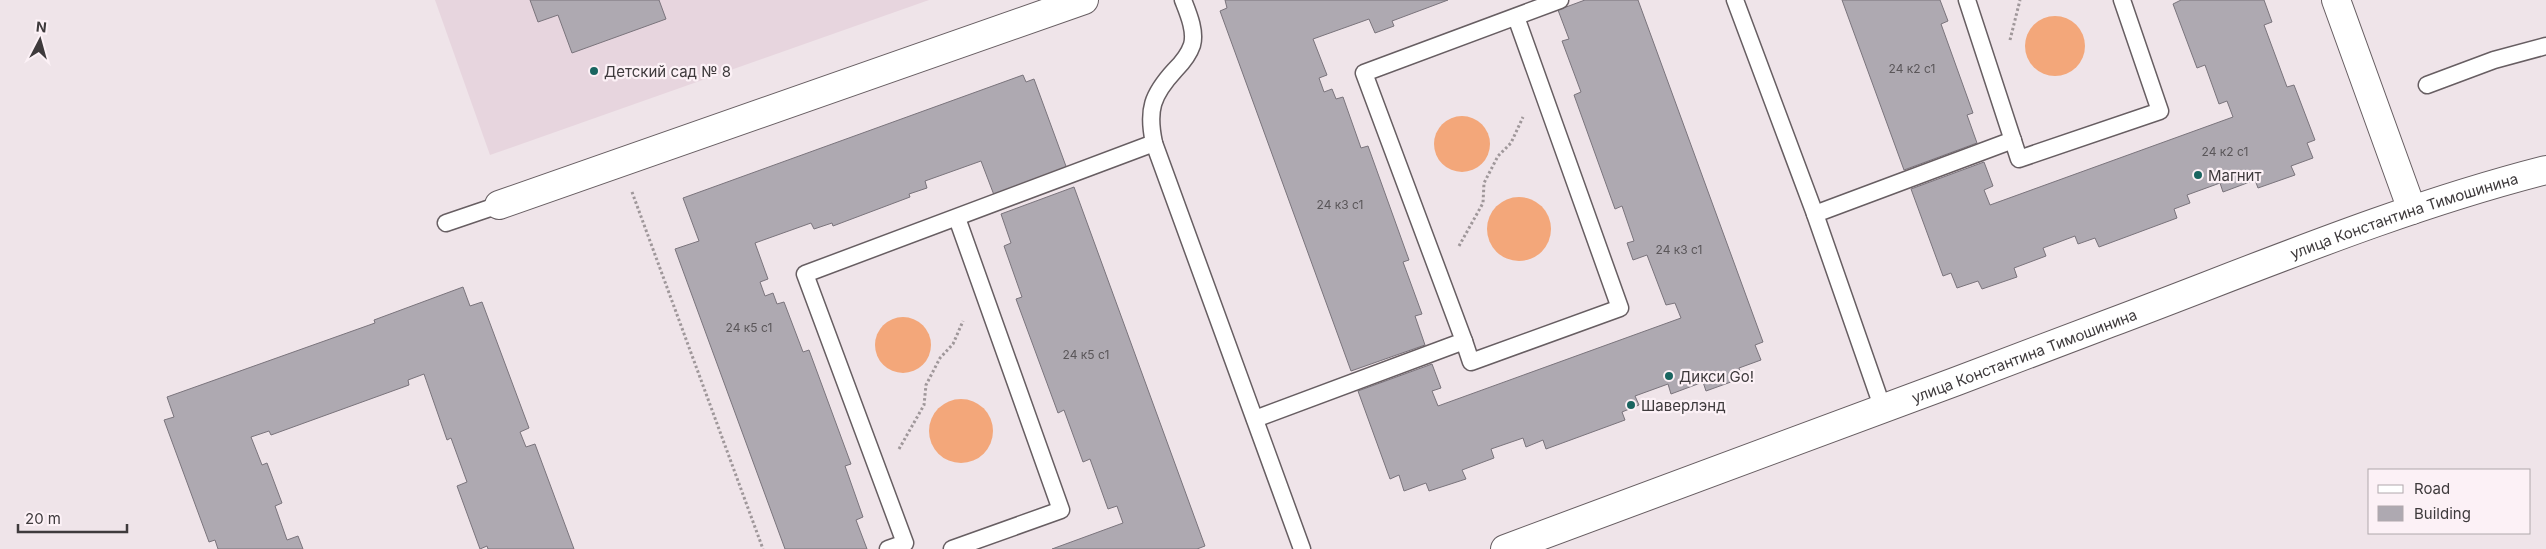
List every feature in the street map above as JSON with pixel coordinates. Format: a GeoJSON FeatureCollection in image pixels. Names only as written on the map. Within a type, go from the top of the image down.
{"type":"FeatureCollection","features":[{"type":"Feature","properties":{"kind":"street"},"geometry":{"type":"LineString","coordinates":[[499,205],[1084,0]]}},
{"type":"Feature","properties":{"kind":"street"},"geometry":{"type":"LineString","coordinates":[[2336,0],[2412,210]]}},
{"type":"Feature","properties":{"kind":"street","name":"улица Константина Тимошинина"},"geometry":{"type":"LineString","coordinates":[[1505,549],[2412,210],[2500,182],[2546,170]]}},
{"type":"Feature","properties":{"kind":"lane"},"geometry":{"type":"LineString","coordinates":[[1183,0],[1193,35],[1192,45],[1180,64],[1161,85],[1152,103],[1150,122],[1154,143],[1302,549]]}},
{"type":"Feature","properties":{"kind":"lane"},"geometry":{"type":"LineString","coordinates":[[1516,17],[1620,308],[1471,362],[1364,73],[1560,0]]}},
{"type":"Feature","properties":{"kind":"lane"},"geometry":{"type":"LineString","coordinates":[[1735,0],[1883,409]]}},
{"type":"Feature","properties":{"kind":"lane"},"geometry":{"type":"LineString","coordinates":[[1967,0],[2019,159],[2160,111],[2122,0]]}},
{"type":"Feature","properties":{"kind":"lane"},"geometry":{"type":"LineString","coordinates":[[2428,85],[2494,60],[2546,46]]}},
{"type":"Feature","properties":{"kind":"lane"},"geometry":{"type":"LineString","coordinates":[[1814,214],[2013,140]]}},
{"type":"Feature","properties":{"kind":"lane"},"geometry":{"type":"LineString","coordinates":[[888,549],[906,546],[806,274],[1154,143]]}},
{"type":"Feature","properties":{"kind":"lane"},"geometry":{"type":"LineString","coordinates":[[446,223],[499,205]]}},
{"type":"Feature","properties":{"kind":"lane"},"geometry":{"type":"LineString","coordinates":[[952,549],[1061,510],[957,218]]}},
{"type":"Feature","properties":{"kind":"lane"},"geometry":{"type":"LineString","coordinates":[[1254,419],[1464,341]]}},
{"type":"Feature","properties":{"kind":"path"},"geometry":{"type":"LineString","coordinates":[[1440,278],[1482,203],[1484,183],[1498,156],[1511,143],[1539,82]]}},
{"type":"Feature","properties":{"kind":"path"},"geometry":{"type":"LineString","coordinates":[[621,163],[763,549]]}},
{"type":"Feature","properties":{"kind":"path"},"geometry":{"type":"LineString","coordinates":[[882,479],[924,405],[926,385],[940,358],[952,344],[981,284]]}},
{"type":"Feature","properties":{"kind":"shaded area","name":"Детский сад № 8"},"geometry":{"type":"Polygon","coordinates":[[[435,0],[929,0],[490,155],[435,0]]]}},
{"type":"Feature","properties":{"kind":"shaded area"},"geometry":{"type":"Polygon","coordinates":[[[2055,16],[2072,21],[2080,29],[2085,46],[2080,63],[2072,71],[2055,76],[2038,71],[2030,63],[2025,46],[2030,29],[2038,21],[2055,16]]]}},
{"type":"Feature","properties":{"kind":"shaded area"},"geometry":{"type":"Polygon","coordinates":[[[1456,116],[1468,116],[1482,124],[1490,138],[1488,155],[1482,164],[1468,172],[1456,172],[1446,167],[1439,160],[1434,150],[1434,138],[1439,128],[1446,121],[1456,116]]]}},
{"type":"Feature","properties":{"kind":"shaded area"},"geometry":{"type":"Polygon","coordinates":[[[1513,197],[1525,197],[1542,206],[1549,217],[1551,229],[1549,241],[1542,252],[1525,261],[1513,261],[1501,256],[1492,247],[1487,235],[1487,223],[1492,211],[1501,202],[1513,197]]]}},
{"type":"Feature","properties":{"kind":"shaded area"},"geometry":{"type":"Polygon","coordinates":[[[897,317],[909,317],[923,325],[931,339],[929,356],[923,365],[909,373],[897,373],[887,368],[880,361],[875,351],[875,339],[880,329],[887,322],[897,317]]]}},
{"type":"Feature","properties":{"kind":"shaded area"},"geometry":{"type":"Polygon","coordinates":[[[955,399],[967,399],[984,408],[991,419],[993,431],[991,443],[984,454],[967,463],[955,463],[943,458],[934,449],[929,437],[929,425],[934,413],[943,404],[955,399]]]}},
{"type":"Feature","properties":{"kind":"building"},"geometry":{"type":"Polygon","coordinates":[[[530,0],[659,0],[666,19],[572,53],[558,15],[538,22],[530,0]]]}},
{"type":"Feature","properties":{"kind":"building"},"geometry":{"type":"Polygon","coordinates":[[[1225,0],[1448,0],[1392,21],[1394,26],[1375,33],[1369,19],[1313,39],[1327,75],[1319,78],[1324,92],[1332,89],[1336,99],[1343,97],[1361,148],[1368,146],[1409,260],[1403,262],[1422,314],[1415,316],[1425,345],[1351,371],[1220,11],[1227,8],[1225,0]]]}},
{"type":"Feature","properties":{"kind":"building"},"geometry":{"type":"Polygon","coordinates":[[[1585,0],[1638,0],[1763,342],[1755,345],[1761,360],[1739,368],[1742,378],[1706,391],[1703,382],[1671,394],[1668,384],[1635,396],[1639,405],[1622,412],[1625,420],[1546,449],[1543,440],[1526,447],[1523,438],[1491,449],[1494,458],[1462,470],[1466,479],[1429,491],[1426,483],[1404,491],[1399,475],[1390,479],[1358,391],[1432,364],[1441,388],[1432,391],[1438,406],[1681,318],[1675,303],[1666,305],[1647,255],[1633,260],[1627,243],[1634,241],[1622,206],[1615,209],[1574,95],[1581,92],[1562,41],[1569,39],[1558,10],[1585,0]]]}},
{"type":"Feature","properties":{"kind":"building"},"geometry":{"type":"Polygon","coordinates":[[[1842,0],[1940,0],[1948,21],[1941,24],[1973,113],[1967,115],[1977,143],[1904,170],[1842,0]]]}},
{"type":"Feature","properties":{"kind":"building"},"geometry":{"type":"Polygon","coordinates":[[[2181,0],[2264,0],[2272,22],[2264,25],[2287,87],[2294,85],[2315,140],[2307,143],[2313,158],[2291,166],[2295,175],[2258,188],[2255,180],[2223,192],[2220,183],[2187,195],[2190,203],[2174,209],[2177,218],[2099,247],[2095,238],[2078,244],[2075,236],[2043,248],[2046,256],[2014,268],[2017,277],[1982,289],[1978,281],[1957,288],[1951,273],[1943,276],[1911,189],[1984,162],[1993,186],[1984,190],[1990,205],[2233,117],[2227,101],[2219,104],[2205,65],[2197,68],[2173,4],[2181,0]]]}},
{"type":"Feature","properties":{"kind":"building"},"geometry":{"type":"Polygon","coordinates":[[[1023,75],[1026,82],[1034,79],[1067,169],[994,195],[981,161],[925,181],[927,188],[909,194],[910,197],[833,226],[832,223],[814,229],[811,223],[755,243],[768,279],[760,282],[765,296],[773,293],[777,304],[784,302],[803,352],[809,350],[851,464],[845,466],[863,517],[856,520],[867,549],[785,549],[675,249],[699,241],[683,198],[1023,75]]]}},
{"type":"Feature","properties":{"kind":"building"},"geometry":{"type":"Polygon","coordinates":[[[1074,187],[1205,546],[1197,549],[1052,549],[1123,523],[1117,506],[1108,509],[1090,459],[1083,462],[1064,410],[1058,413],[1016,299],[1022,297],[1004,246],[1011,243],[1001,214],[1074,187]]]}},
{"type":"Feature","properties":{"kind":"building"},"geometry":{"type":"Polygon","coordinates":[[[463,287],[470,306],[482,302],[529,428],[520,432],[526,447],[535,444],[574,549],[488,549],[487,546],[480,549],[457,486],[467,482],[451,438],[447,440],[424,374],[408,380],[409,385],[271,435],[269,431],[251,437],[262,465],[267,463],[282,503],[275,506],[287,540],[298,536],[303,549],[218,549],[215,540],[209,542],[164,420],[174,417],[167,397],[375,323],[374,320],[463,287]]]}},
{"type":"Feature","properties":{"kind":"place","name":"Детский сад № 8"},"geometry":{"type":"Point","coordinates":[594,71]}},
{"type":"Feature","properties":{"kind":"place","name":"Магнит"},"geometry":{"type":"Point","coordinates":[2198,175]}},
{"type":"Feature","properties":{"kind":"place","name":"Дикси Go!"},"geometry":{"type":"Point","coordinates":[1669,376]}},
{"type":"Feature","properties":{"kind":"place","name":"Шаверлэнд"},"geometry":{"type":"Point","coordinates":[1631,405]}}]}
